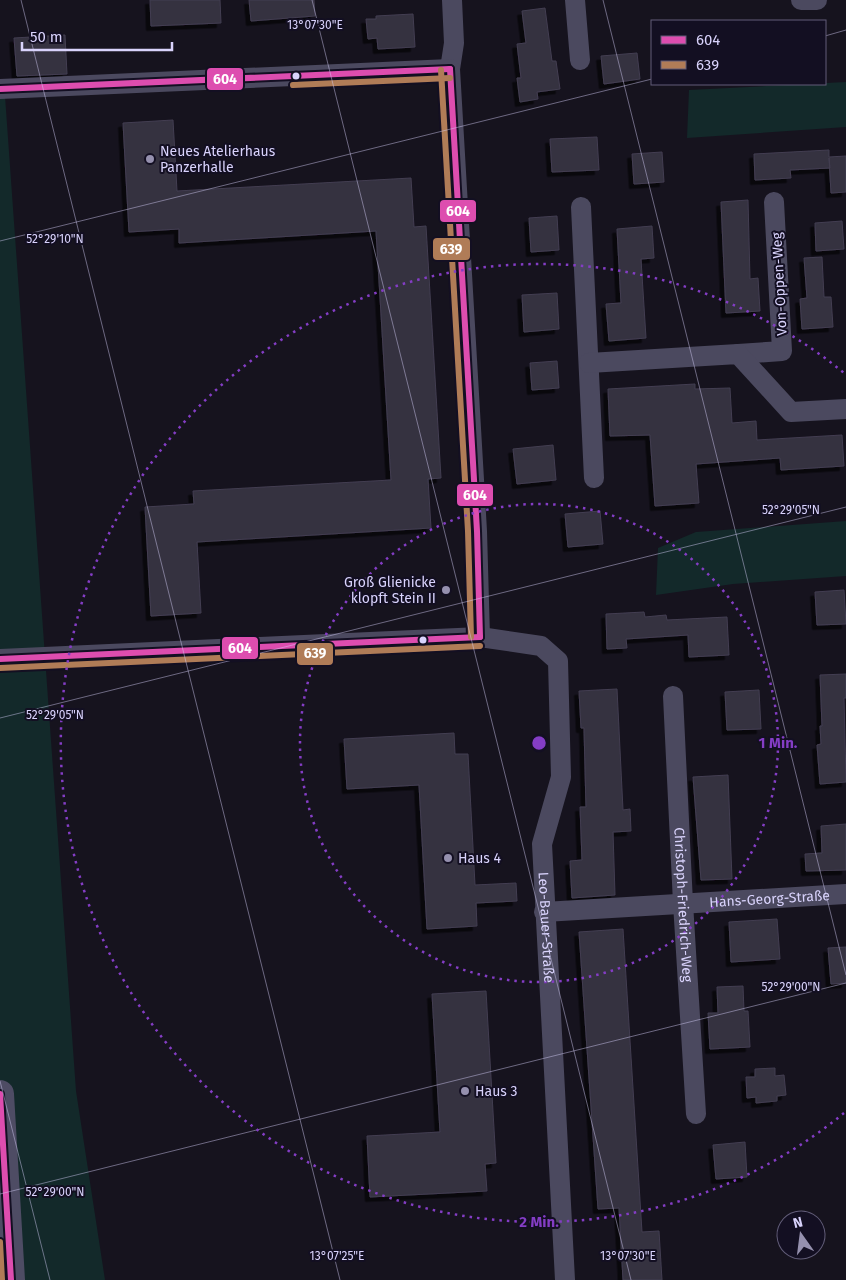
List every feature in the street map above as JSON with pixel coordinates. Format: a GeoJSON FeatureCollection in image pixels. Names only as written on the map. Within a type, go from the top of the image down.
{"type":"FeatureCollection","features":[{"type":"Feature","properties":{"kind":"street"},"geometry":{"type":"LineString","coordinates":[[452,0],[454,43],[450,69],[476,521],[480,637]]}},
{"type":"Feature","properties":{"kind":"street"},"geometry":{"type":"LineString","coordinates":[[575,0],[580,60]]}},
{"type":"Feature","properties":{"kind":"street"},"geometry":{"type":"LineString","coordinates":[[801,0],[817,0]]}},
{"type":"Feature","properties":{"kind":"street"},"geometry":{"type":"LineString","coordinates":[[0,89],[450,69]]}},
{"type":"Feature","properties":{"kind":"street","name":"Von-Oppen-Weg"},"geometry":{"type":"LineString","coordinates":[[589,363],[782,351],[774,202]]}},
{"type":"Feature","properties":{"kind":"street"},"geometry":{"type":"LineString","coordinates":[[581,207],[594,478]]}},
{"type":"Feature","properties":{"kind":"street"},"geometry":{"type":"LineString","coordinates":[[738,354],[791,412],[846,409]]}},
{"type":"Feature","properties":{"kind":"street","name":"Leo-Bauer-Straße"},"geometry":{"type":"LineString","coordinates":[[0,659],[480,637],[541,646],[558,661],[562,776],[542,844],[544,912],[565,1280]]}},
{"type":"Feature","properties":{"kind":"street","name":"Christoph-Friedrich-Weg"},"geometry":{"type":"LineString","coordinates":[[673,696],[682,904],[696,1114]]}},
{"type":"Feature","properties":{"kind":"street","name":"Hans-Georg-Straße"},"geometry":{"type":"LineString","coordinates":[[544,912],[846,894]]}},
{"type":"Feature","properties":{"kind":"street"},"geometry":{"type":"LineString","coordinates":[[0,1094],[11,1280]]}},
{"type":"Feature","properties":{"kind":"green space"},"geometry":{"type":"Polygon","coordinates":[[[0,79],[4,82],[76,1091],[105,1280],[0,1280],[0,79]]]}},
{"type":"Feature","properties":{"kind":"green space"},"geometry":{"type":"Polygon","coordinates":[[[846,82],[846,127],[687,138],[689,90],[826,85],[826,83],[846,82]]]}},
{"type":"Feature","properties":{"kind":"green space"},"geometry":{"type":"Polygon","coordinates":[[[846,521],[846,576],[733,584],[656,595],[658,548],[696,532],[846,521]]]}},
{"type":"Feature","properties":{"kind":"building"},"geometry":{"type":"Polygon","coordinates":[[[150,0],[220,0],[221,23],[151,26],[150,0]]]}},
{"type":"Feature","properties":{"kind":"building"},"geometry":{"type":"Polygon","coordinates":[[[249,0],[314,0],[315,16],[251,21],[249,0]]]}},
{"type":"Feature","properties":{"kind":"building"},"geometry":{"type":"Polygon","coordinates":[[[545,8],[552,61],[556,61],[560,89],[537,92],[538,99],[520,102],[517,78],[521,78],[517,44],[526,43],[522,11],[545,8]]]}},
{"type":"Feature","properties":{"kind":"building"},"geometry":{"type":"Polygon","coordinates":[[[413,14],[415,47],[378,49],[377,38],[368,39],[366,19],[376,19],[376,16],[413,14]]]}},
{"type":"Feature","properties":{"kind":"building"},"geometry":{"type":"Polygon","coordinates":[[[65,35],[67,74],[17,76],[14,38],[65,35]]]}},
{"type":"Feature","properties":{"kind":"building"},"geometry":{"type":"Polygon","coordinates":[[[637,53],[640,79],[604,84],[601,56],[637,53]]]}},
{"type":"Feature","properties":{"kind":"building"},"geometry":{"type":"Polygon","coordinates":[[[173,120],[177,191],[411,178],[414,227],[426,226],[441,478],[428,479],[431,528],[197,542],[201,613],[151,616],[145,507],[194,504],[193,491],[391,480],[376,231],[179,243],[179,229],[129,232],[123,123],[173,120]]]}},
{"type":"Feature","properties":{"kind":"building"},"geometry":{"type":"Polygon","coordinates":[[[597,137],[599,170],[552,172],[550,139],[597,137]]]}},
{"type":"Feature","properties":{"kind":"building"},"geometry":{"type":"Polygon","coordinates":[[[829,150],[829,157],[846,156],[846,192],[831,193],[830,168],[790,170],[791,178],[755,180],[754,154],[829,150]]]}},
{"type":"Feature","properties":{"kind":"building"},"geometry":{"type":"Polygon","coordinates":[[[662,152],[664,182],[634,184],[632,154],[662,152]]]}},
{"type":"Feature","properties":{"kind":"building"},"geometry":{"type":"Polygon","coordinates":[[[748,200],[750,279],[758,278],[760,311],[726,313],[721,202],[748,200]]]}},
{"type":"Feature","properties":{"kind":"building"},"geometry":{"type":"Polygon","coordinates":[[[557,216],[559,250],[531,252],[529,218],[557,216]]]}},
{"type":"Feature","properties":{"kind":"building"},"geometry":{"type":"Polygon","coordinates":[[[842,221],[844,249],[816,251],[815,223],[842,221]]]}},
{"type":"Feature","properties":{"kind":"building"},"geometry":{"type":"Polygon","coordinates":[[[652,226],[654,258],[641,259],[646,338],[609,341],[606,304],[621,303],[617,229],[652,226]]]}},
{"type":"Feature","properties":{"kind":"building"},"geometry":{"type":"Polygon","coordinates":[[[822,257],[824,297],[831,297],[833,327],[802,329],[800,299],[807,298],[804,258],[822,257]]]}},
{"type":"Feature","properties":{"kind":"building"},"geometry":{"type":"Polygon","coordinates":[[[557,293],[559,329],[524,332],[522,295],[557,293]]]}},
{"type":"Feature","properties":{"kind":"building"},"geometry":{"type":"Polygon","coordinates":[[[557,361],[559,388],[532,390],[530,363],[557,361]]]}},
{"type":"Feature","properties":{"kind":"building"},"geometry":{"type":"Polygon","coordinates":[[[695,384],[695,389],[730,388],[732,423],[756,421],[757,440],[842,435],[844,466],[781,470],[780,458],[696,464],[699,503],[655,506],[650,435],[610,436],[608,389],[695,384]]]}},
{"type":"Feature","properties":{"kind":"building"},"geometry":{"type":"Polygon","coordinates":[[[553,445],[556,480],[517,484],[513,449],[553,445]]]}},
{"type":"Feature","properties":{"kind":"building"},"geometry":{"type":"Polygon","coordinates":[[[600,511],[603,544],[568,547],[565,514],[600,511]]]}},
{"type":"Feature","properties":{"kind":"building"},"geometry":{"type":"Polygon","coordinates":[[[844,590],[846,624],[817,625],[815,592],[844,590]]]}},
{"type":"Feature","properties":{"kind":"building"},"geometry":{"type":"Polygon","coordinates":[[[644,612],[645,617],[666,615],[667,620],[727,617],[729,655],[689,657],[688,635],[626,639],[627,648],[607,649],[606,614],[644,612]]]}},
{"type":"Feature","properties":{"kind":"building"},"geometry":{"type":"Polygon","coordinates":[[[846,674],[846,698],[844,698],[846,782],[820,784],[817,745],[821,744],[820,726],[822,726],[820,675],[846,674]]]}},
{"type":"Feature","properties":{"kind":"building"},"geometry":{"type":"Polygon","coordinates":[[[617,689],[623,810],[630,809],[631,831],[613,832],[615,895],[572,898],[570,861],[582,860],[580,807],[586,807],[584,728],[581,728],[579,691],[617,689]]]}},
{"type":"Feature","properties":{"kind":"building"},"geometry":{"type":"Polygon","coordinates":[[[759,690],[761,729],[727,730],[725,692],[759,690]]]}},
{"type":"Feature","properties":{"kind":"building","name":"Haus 4"},"geometry":{"type":"Polygon","coordinates":[[[454,733],[455,754],[468,754],[475,885],[516,883],[517,901],[476,903],[477,926],[427,929],[419,785],[347,789],[344,739],[454,733]]]}},
{"type":"Feature","properties":{"kind":"building"},"geometry":{"type":"Polygon","coordinates":[[[728,775],[732,879],[701,880],[693,777],[728,775]]]}},
{"type":"Feature","properties":{"kind":"building"},"geometry":{"type":"Polygon","coordinates":[[[846,824],[846,870],[806,871],[805,854],[822,853],[821,826],[846,824]]]}},
{"type":"Feature","properties":{"kind":"building"},"geometry":{"type":"Polygon","coordinates":[[[777,919],[780,959],[731,962],[729,922],[777,919]]]}},
{"type":"Feature","properties":{"kind":"building"},"geometry":{"type":"Polygon","coordinates":[[[623,929],[642,1232],[659,1231],[662,1280],[623,1280],[619,1208],[598,1209],[579,932],[623,929]]]}},
{"type":"Feature","properties":{"kind":"building"},"geometry":{"type":"Polygon","coordinates":[[[846,947],[846,983],[831,984],[828,948],[846,947]]]}},
{"type":"Feature","properties":{"kind":"building"},"geometry":{"type":"Polygon","coordinates":[[[743,986],[744,1011],[748,1011],[750,1047],[710,1049],[708,1013],[718,1013],[717,987],[743,986]]]}},
{"type":"Feature","properties":{"kind":"building","name":"Haus 3"},"geometry":{"type":"Polygon","coordinates":[[[486,991],[496,1163],[485,1164],[487,1191],[370,1197],[367,1136],[440,1132],[432,994],[486,991]]]}},
{"type":"Feature","properties":{"kind":"building"},"geometry":{"type":"Polygon","coordinates":[[[775,1068],[775,1076],[784,1075],[786,1095],[777,1096],[777,1101],[756,1103],[756,1097],[747,1098],[746,1077],[755,1077],[755,1069],[775,1068]]]}},
{"type":"Feature","properties":{"kind":"building"},"geometry":{"type":"Polygon","coordinates":[[[745,1142],[747,1177],[716,1179],[713,1145],[745,1142]]]}},
{"type":"Feature","properties":{"kind":"transit line","name":"604"},"geometry":{"type":"LineString","coordinates":[[450,69],[477,531],[480,637]]}},
{"type":"Feature","properties":{"kind":"transit line","name":"604"},"geometry":{"type":"LineString","coordinates":[[0,89],[450,69]]}},
{"type":"Feature","properties":{"kind":"transit line","name":"639"},"geometry":{"type":"LineString","coordinates":[[441,70],[468,531],[471,637]]}},
{"type":"Feature","properties":{"kind":"transit line","name":"639"},"geometry":{"type":"LineString","coordinates":[[293,85],[450,78]]}},
{"type":"Feature","properties":{"kind":"transit line","name":"604"},"geometry":{"type":"LineString","coordinates":[[0,659],[480,637]]}},
{"type":"Feature","properties":{"kind":"transit line","name":"639"},"geometry":{"type":"LineString","coordinates":[[0,668],[480,646]]}},
{"type":"Feature","properties":{"kind":"transit line","name":"604"},"geometry":{"type":"LineString","coordinates":[[0,1094],[11,1280]]}},
{"type":"Feature","properties":{"kind":"transit line","name":"639"},"geometry":{"type":"LineString","coordinates":[[0,1242],[2,1280]]}},
{"type":"Feature","properties":{"kind":"place","name":"Neues Atelierhaus Panzerhalle"},"geometry":{"type":"Point","coordinates":[150,159]}},
{"type":"Feature","properties":{"kind":"place","name":"Groß Glienicke klopft Stein II"},"geometry":{"type":"Point","coordinates":[446,590]}},
{"type":"Feature","properties":{"kind":"place","name":"Haus 4"},"geometry":{"type":"Point","coordinates":[448,858]}},
{"type":"Feature","properties":{"kind":"place","name":"Haus 3"},"geometry":{"type":"Point","coordinates":[465,1091]}}]}
